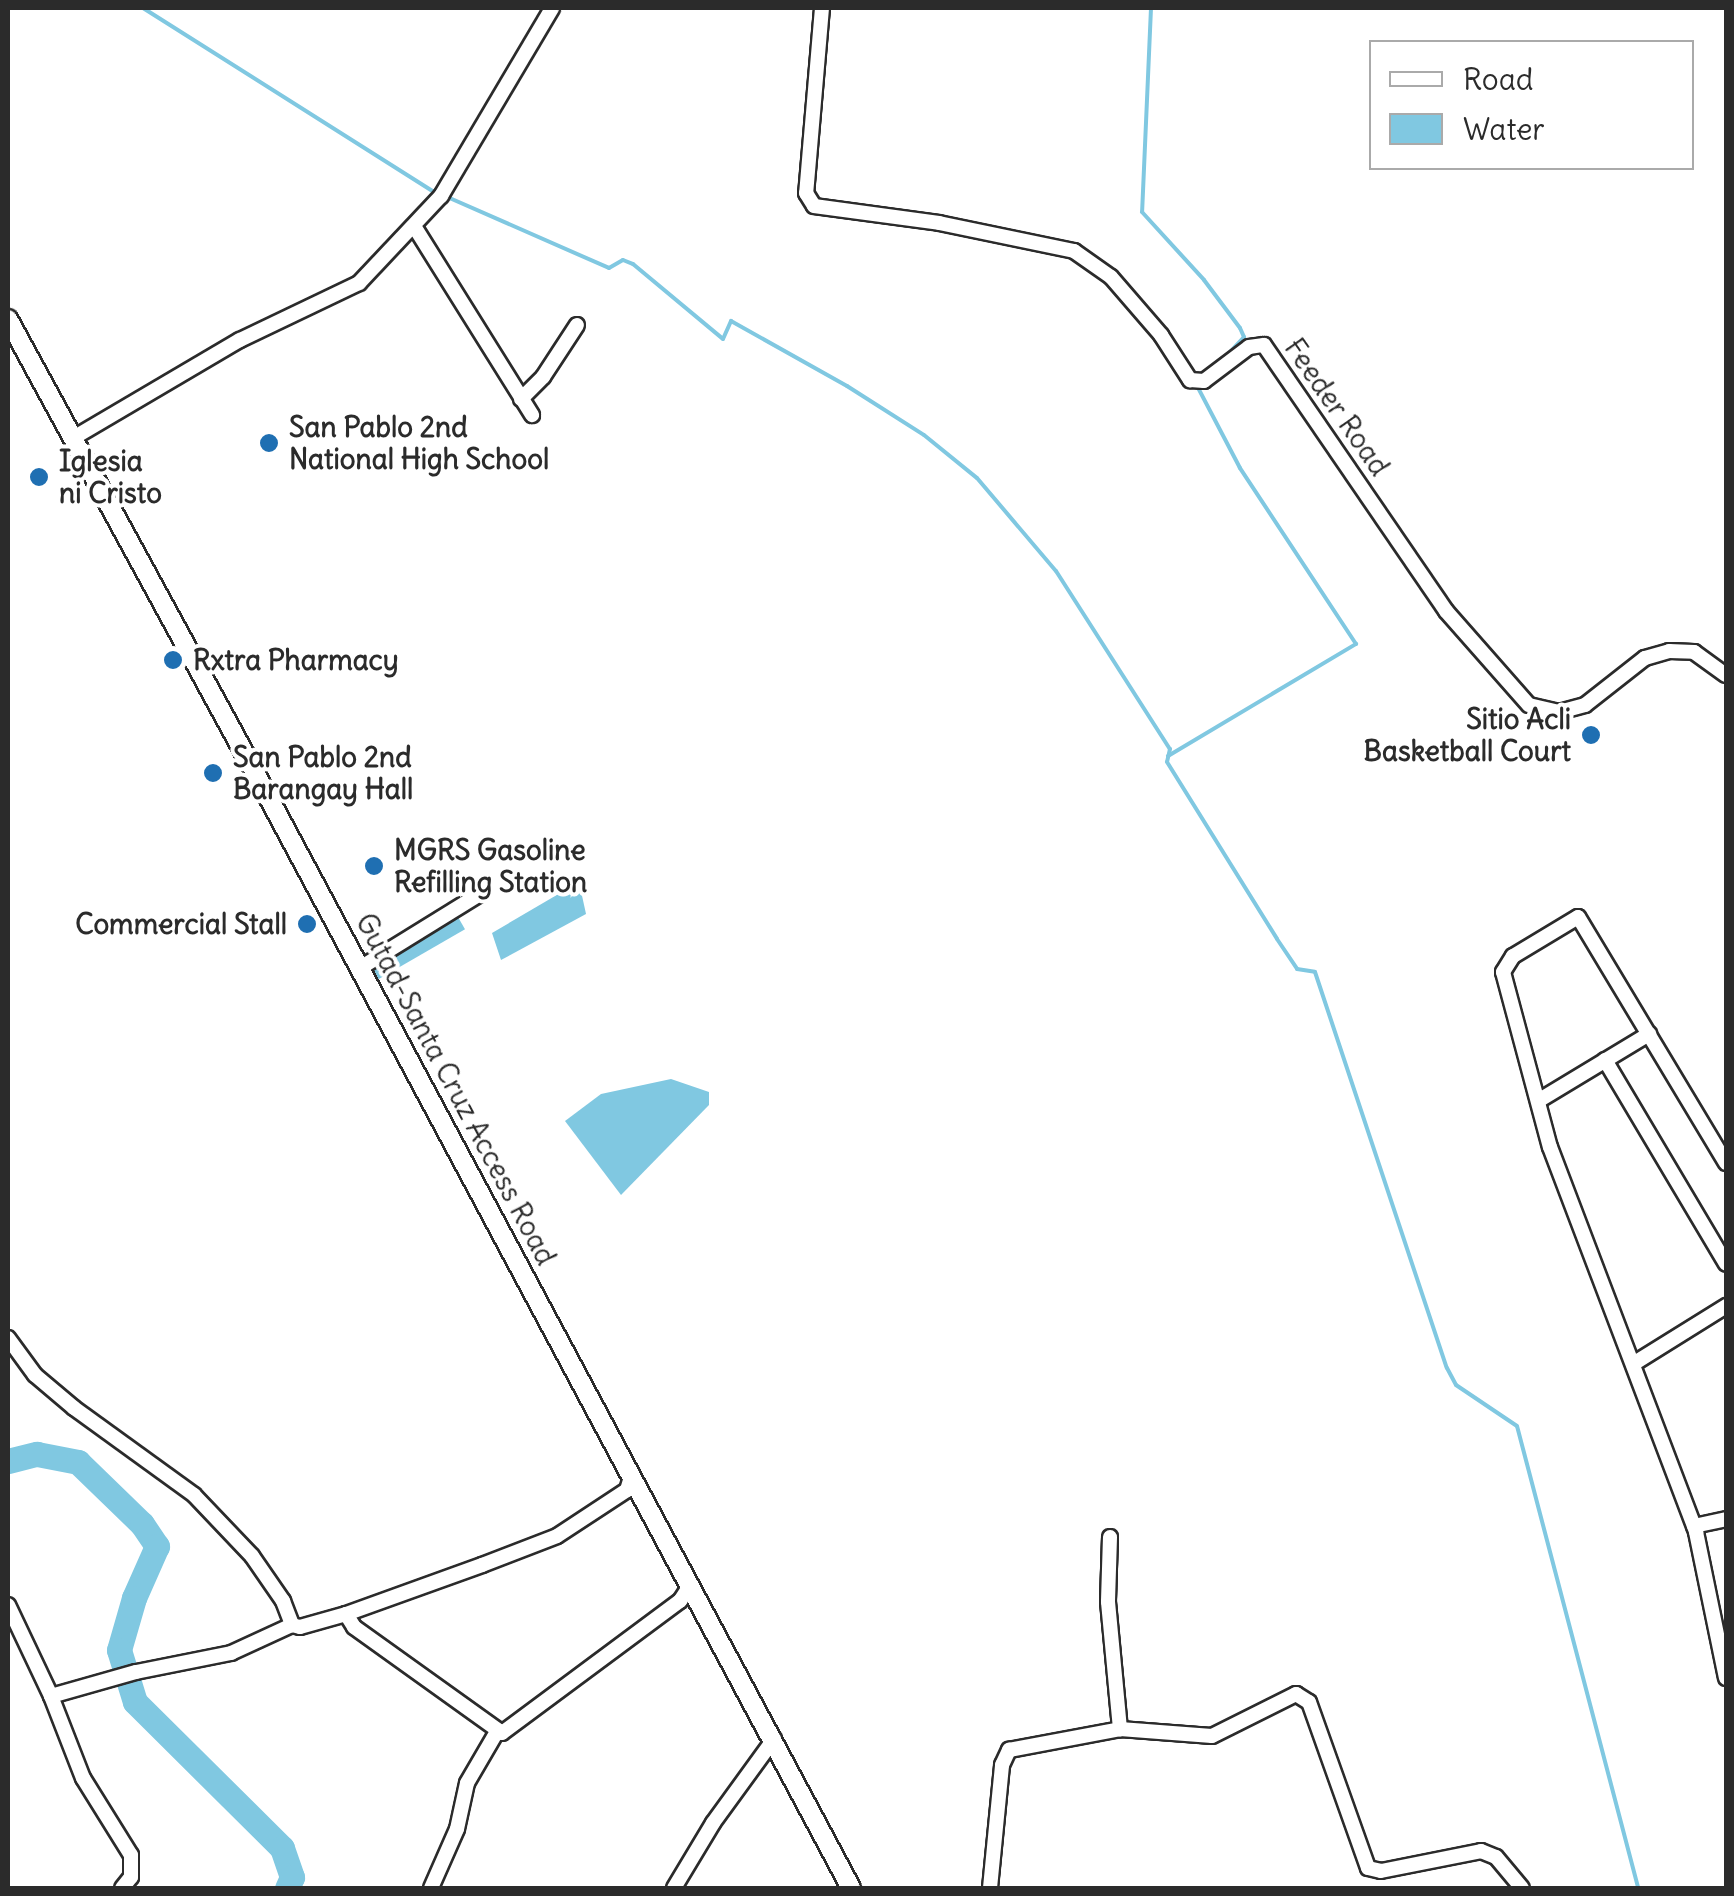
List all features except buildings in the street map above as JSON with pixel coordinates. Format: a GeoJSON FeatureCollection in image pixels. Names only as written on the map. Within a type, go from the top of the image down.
{"type":"FeatureCollection","features":[{"type":"Feature","properties":{"kind":"main road","name":"Gutad-Santa Cruz Access Road"},"geometry":{"type":"LineString","coordinates":[[8,319],[75,437],[851,1888]]}},
{"type":"Feature","properties":{"kind":"street"},"geometry":{"type":"LineString","coordinates":[[75,437],[240,340],[359,284],[441,196],[552,8]]}},
{"type":"Feature","properties":{"kind":"street","name":"Feeder Road"},"geometry":{"type":"LineString","coordinates":[[822,8],[806,193],[814,206],[1074,250],[1111,277],[1160,335],[1190,380],[1204,381],[1249,347],[1264,345],[1446,612],[1529,705],[1559,712],[1585,705],[1645,658],[1669,651],[1694,652],[1726,674]]}},
{"type":"Feature","properties":{"kind":"street"},"geometry":{"type":"LineString","coordinates":[[414,226],[532,415]]}},
{"type":"Feature","properties":{"kind":"street"},"geometry":{"type":"LineString","coordinates":[[521,399],[543,377],[577,325]]}},
{"type":"Feature","properties":{"kind":"street"},"geometry":{"type":"LineString","coordinates":[[360,968],[480,894]]}},
{"type":"Feature","properties":{"kind":"street"},"geometry":{"type":"LineString","coordinates":[[1726,1163],[1578,917],[1513,956],[1504,972],[1562,1186],[1694,1526],[1726,1678]]}},
{"type":"Feature","properties":{"kind":"street"},"geometry":{"type":"LineString","coordinates":[[1538,1101],[1649,1034]]}},
{"type":"Feature","properties":{"kind":"street"},"geometry":{"type":"LineString","coordinates":[[1606,1060],[1726,1264]]}},
{"type":"Feature","properties":{"kind":"street"},"geometry":{"type":"LineString","coordinates":[[1632,1364],[1726,1306]]}},
{"type":"Feature","properties":{"kind":"street"},"geometry":{"type":"LineString","coordinates":[[8,1338],[35,1374],[74,1408],[194,1495],[252,1556],[283,1602],[292,1625]]}},
{"type":"Feature","properties":{"kind":"street"},"geometry":{"type":"LineString","coordinates":[[54,1695],[136,1672],[231,1653],[292,1625],[300,1628],[346,1614],[557,1536],[626,1490],[632,1474]]}},
{"type":"Feature","properties":{"kind":"street"},"geometry":{"type":"LineString","coordinates":[[1694,1526],[1726,1519]]}},
{"type":"Feature","properties":{"kind":"street"},"geometry":{"type":"LineString","coordinates":[[1110,1537],[1108,1602],[1120,1730]]}},
{"type":"Feature","properties":{"kind":"street"},"geometry":{"type":"LineString","coordinates":[[346,1614],[354,1626],[502,1733],[680,1601],[691,1584]]}},
{"type":"Feature","properties":{"kind":"street"},"geometry":{"type":"LineString","coordinates":[[8,1605],[54,1695],[83,1778],[131,1855],[131,1877],[122,1888]]}},
{"type":"Feature","properties":{"kind":"street"},"geometry":{"type":"LineString","coordinates":[[990,1888],[1002,1765],[1009,1750],[1120,1730],[1212,1736],[1290,1695],[1301,1695],[1309,1702],[1368,1868],[1381,1871],[1481,1851],[1496,1857],[1522,1888]]}},
{"type":"Feature","properties":{"kind":"street"},"geometry":{"type":"LineString","coordinates":[[431,1888],[457,1829],[467,1783],[498,1730]]}},
{"type":"Feature","properties":{"kind":"street"},"geometry":{"type":"LineString","coordinates":[[674,1888],[713,1823],[774,1740]]}},
{"type":"Feature","properties":{"kind":"water"},"geometry":{"type":"Polygon","coordinates":[[[579,882],[586,914],[501,960],[492,933],[579,882]]]}},
{"type":"Feature","properties":{"kind":"water"},"geometry":{"type":"Polygon","coordinates":[[[451,905],[465,929],[378,980],[364,956],[451,905]]]}},
{"type":"Feature","properties":{"kind":"water"},"geometry":{"type":"Polygon","coordinates":[[[671,1079],[709,1092],[709,1105],[621,1195],[565,1121],[601,1094],[671,1079]]]}},
{"type":"Feature","properties":{"kind":"waterway"},"geometry":{"type":"LineString","coordinates":[[143,8],[437,194]]}},
{"type":"Feature","properties":{"kind":"waterway"},"geometry":{"type":"LineString","coordinates":[[1151,8],[1142,212],[1204,280],[1240,328],[1244,337],[1228,354]]}},
{"type":"Feature","properties":{"kind":"waterway"},"geometry":{"type":"LineString","coordinates":[[445,196],[609,268],[623,260],[633,264],[723,339],[731,321],[847,386],[924,435],[977,478],[1056,571],[1170,749],[1167,762],[1277,939],[1297,969],[1315,972],[1447,1368],[1456,1385],[1517,1426],[1638,1888]]}},
{"type":"Feature","properties":{"kind":"waterway"},"geometry":{"type":"LineString","coordinates":[[1168,756],[1356,644],[1240,468],[1196,384]]}},
{"type":"Feature","properties":{"kind":"waterway"},"geometry":{"type":"LineString","coordinates":[[8,1461],[37,1454],[78,1462],[142,1524],[157,1546],[134,1598],[119,1650],[135,1702],[282,1848],[292,1877],[287,1888]]}},
{"type":"Feature","properties":{"kind":"place","name":"San Pablo 2nd National High School"},"geometry":{"type":"Point","coordinates":[269,443]}},
{"type":"Feature","properties":{"kind":"place","name":"Iglesia ni Cristo"},"geometry":{"type":"Point","coordinates":[39,477]}},
{"type":"Feature","properties":{"kind":"place","name":"Rxtra Pharmacy"},"geometry":{"type":"Point","coordinates":[173,660]}},
{"type":"Feature","properties":{"kind":"place","name":"Sitio Acli Basketball Court"},"geometry":{"type":"Point","coordinates":[1591,735]}},
{"type":"Feature","properties":{"kind":"place","name":"San Pablo 2nd Barangay Hall"},"geometry":{"type":"Point","coordinates":[213,773]}},
{"type":"Feature","properties":{"kind":"place","name":"MGRS Gasoline Refilling Station"},"geometry":{"type":"Point","coordinates":[374,866]}},
{"type":"Feature","properties":{"kind":"place","name":"Commercial Stall"},"geometry":{"type":"Point","coordinates":[307,924]}}]}
